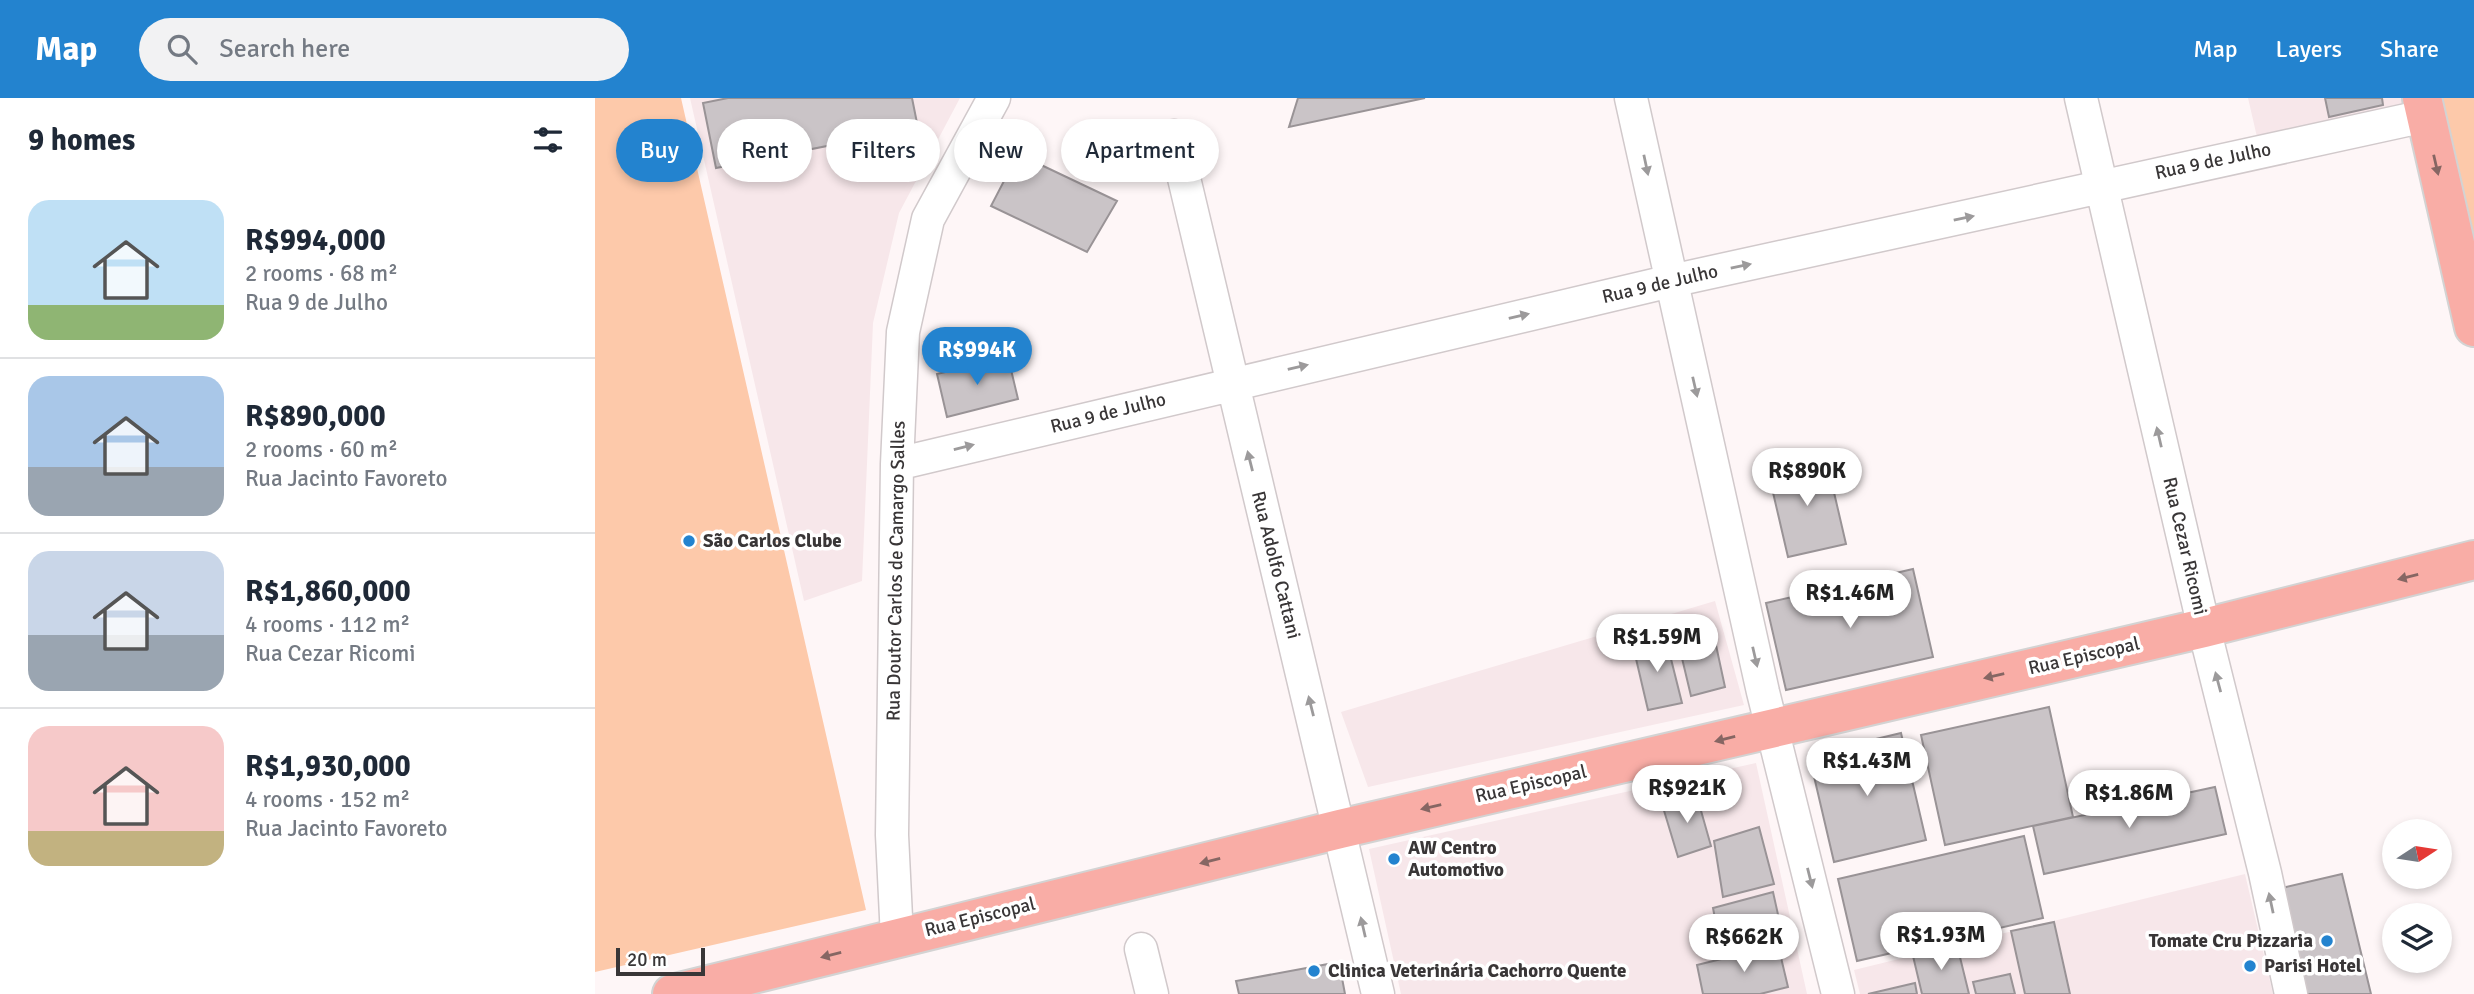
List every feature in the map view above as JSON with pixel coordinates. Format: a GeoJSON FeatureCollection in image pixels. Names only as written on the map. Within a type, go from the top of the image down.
{"type":"FeatureCollection","features":[{"type":"Feature","properties":{"kind":"main road"},"geometry":{"type":"LineString","coordinates":[[2423,107],[2474,327]]}},
{"type":"Feature","properties":{"kind":"main road","name":"Rua Episcopal"},"geometry":{"type":"LineString","coordinates":[[672,994],[1340,829],[1773,726],[2204,628],[2474,560]]}},
{"type":"Feature","properties":{"kind":"street","name":"Rua Doutor Carlos de Camargo Salles"},"geometry":{"type":"LineString","coordinates":[[897,938],[892,835],[897,464],[903,332],[928,219],[994,98]]}},
{"type":"Feature","properties":{"kind":"street"},"geometry":{"type":"LineString","coordinates":[[1631,98],[1773,726],[1838,994]]}},
{"type":"Feature","properties":{"kind":"street","name":"Rua Cezar Ricomi"},"geometry":{"type":"LineString","coordinates":[[2081,98],[2204,628],[2229,720],[2291,994]]}},
{"type":"Feature","properties":{"kind":"street","name":"Rua 9 de Julho"},"geometry":{"type":"LineString","coordinates":[[897,464],[1671,281],[2101,186],[2423,107]]}},
{"type":"Feature","properties":{"kind":"street","name":"Rua Adolfo Cattani"},"geometry":{"type":"LineString","coordinates":[[1185,182],[1378,994]]}},
{"type":"Feature","properties":{"kind":"street"},"geometry":{"type":"LineString","coordinates":[[1141,949],[1151,994]]}},
{"type":"Feature","properties":{"kind":"shaded area","name":"São Carlos Clube"},"geometry":{"type":"Polygon","coordinates":[[[595,98],[681,98],[686,119],[616,119],[616,182],[700,182],[866,910],[595,972],[595,98]]]}},
{"type":"Feature","properties":{"kind":"shaded area"},"geometry":{"type":"Polygon","coordinates":[[[690,98],[960,98],[940,136],[940,119],[826,119],[826,182],[915,182],[899,213],[873,323],[862,581],[804,601],[703,155],[703,119],[695,119],[690,98]]]}},
{"type":"Feature","properties":{"kind":"shaded area"},"geometry":{"type":"Polygon","coordinates":[[[2248,98],[2404,98],[2406,107],[2257,137],[2248,98]]]}},
{"type":"Feature","properties":{"kind":"shaded area"},"geometry":{"type":"Polygon","coordinates":[[[2438,98],[2474,98],[2474,249],[2438,98]]]}},
{"type":"Feature","properties":{"kind":"shaded area"},"geometry":{"type":"Polygon","coordinates":[[[1715,601],[1744,705],[1368,787],[1341,712],[1715,601]]]}},
{"type":"Feature","properties":{"kind":"shaded area"},"geometry":{"type":"Polygon","coordinates":[[[1756,763],[1807,994],[1401,994],[1369,849],[1756,763]]]}},
{"type":"Feature","properties":{"kind":"shaded area"},"geometry":{"type":"Polygon","coordinates":[[[2245,874],[2273,994],[1860,994],[1854,970],[2245,874]]]}},
{"type":"Feature","properties":{"kind":"building"},"geometry":{"type":"Polygon","coordinates":[[[728,98],[912,98],[916,119],[826,119],[826,146],[812,149],[812,119],[717,119],[716,168],[703,103],[728,98]]]}},
{"type":"Feature","properties":{"kind":"building"},"geometry":{"type":"Polygon","coordinates":[[[1298,98],[1425,98],[1289,127],[1298,98]]]}},
{"type":"Feature","properties":{"kind":"building"},"geometry":{"type":"Polygon","coordinates":[[[2325,98],[2382,98],[2383,105],[2329,117],[2325,98]]]}},
{"type":"Feature","properties":{"kind":"building"},"geometry":{"type":"Polygon","coordinates":[[[1047,168],[1061,174],[1061,182],[1077,182],[1117,201],[1087,252],[991,206],[1003,182],[1047,182],[1047,168]]]}},
{"type":"Feature","properties":{"kind":"building"},"geometry":{"type":"Polygon","coordinates":[[[1008,357],[1018,399],[947,417],[937,374],[1008,357]]]}},
{"type":"Feature","properties":{"kind":"building"},"geometry":{"type":"Polygon","coordinates":[[[1826,458],[1846,544],[1788,557],[1768,471],[1826,458]]]}},
{"type":"Feature","properties":{"kind":"building"},"geometry":{"type":"Polygon","coordinates":[[[1913,569],[1933,657],[1786,690],[1766,603],[1913,569]]]}},
{"type":"Feature","properties":{"kind":"building"},"geometry":{"type":"Polygon","coordinates":[[[1711,622],[1725,687],[1691,696],[1676,633],[1711,622]]]}},
{"type":"Feature","properties":{"kind":"building"},"geometry":{"type":"Polygon","coordinates":[[[1665,635],[1682,703],[1648,710],[1633,646],[1665,635]]]}},
{"type":"Feature","properties":{"kind":"building"},"geometry":{"type":"Polygon","coordinates":[[[2049,707],[2073,817],[1945,845],[1921,735],[2049,707]]]}},
{"type":"Feature","properties":{"kind":"building"},"geometry":{"type":"Polygon","coordinates":[[[1901,733],[1926,840],[1834,862],[1809,755],[1901,733]]]}},
{"type":"Feature","properties":{"kind":"building"},"geometry":{"type":"Polygon","coordinates":[[[2215,787],[2226,834],[2044,874],[2033,826],[2215,787]]]}},
{"type":"Feature","properties":{"kind":"building"},"geometry":{"type":"Polygon","coordinates":[[[1696,793],[1711,846],[1678,857],[1662,804],[1696,793]]]}},
{"type":"Feature","properties":{"kind":"building"},"geometry":{"type":"Polygon","coordinates":[[[1759,827],[1774,884],[1723,897],[1714,841],[1759,827]]]}},
{"type":"Feature","properties":{"kind":"building"},"geometry":{"type":"Polygon","coordinates":[[[2024,836],[2043,918],[1857,961],[1838,879],[2024,836]]]}},
{"type":"Feature","properties":{"kind":"building","name":"Tomate Cru Pizzaria"},"geometry":{"type":"Polygon","coordinates":[[[2342,874],[2371,994],[2307,994],[2282,888],[2342,874]]]}},
{"type":"Feature","properties":{"kind":"building"},"geometry":{"type":"Polygon","coordinates":[[[1773,892],[1783,937],[1721,950],[1713,908],[1773,892]]]}},
{"type":"Feature","properties":{"kind":"building"},"geometry":{"type":"Polygon","coordinates":[[[2054,922],[2070,994],[2025,994],[2011,931],[2054,922]]]}},
{"type":"Feature","properties":{"kind":"building"},"geometry":{"type":"Polygon","coordinates":[[[1778,945],[1788,987],[1760,994],[1703,994],[1697,965],[1778,945]]]}},
{"type":"Feature","properties":{"kind":"building"},"geometry":{"type":"Polygon","coordinates":[[[1957,945],[1969,994],[1922,994],[1913,956],[1957,945]]]}},
{"type":"Feature","properties":{"kind":"building","name":"Clinica Veterinária Cachorro Quente"},"geometry":{"type":"Polygon","coordinates":[[[1339,962],[1345,994],[1239,994],[1236,981],[1339,962]]]}},
{"type":"Feature","properties":{"kind":"building"},"geometry":{"type":"Polygon","coordinates":[[[2010,974],[2015,994],[1976,994],[1973,982],[2010,974]]]}},
{"type":"Feature","properties":{"kind":"building"},"geometry":{"type":"Polygon","coordinates":[[[1915,983],[1917,994],[1868,994],[1915,983]]]}},
{"type":"Feature","properties":{"kind":"place","name":"São Carlos Clube"},"geometry":{"type":"Point","coordinates":[689,541]}},
{"type":"Feature","properties":{"kind":"place","name":"AW Centro Automotivo"},"geometry":{"type":"Point","coordinates":[1394,859]}},
{"type":"Feature","properties":{"kind":"place","name":"Tomate Cru Pizzaria"},"geometry":{"type":"Point","coordinates":[2327,941]}},
{"type":"Feature","properties":{"kind":"place","name":"Parisi Hotel"},"geometry":{"type":"Point","coordinates":[2250,966]}},
{"type":"Feature","properties":{"kind":"place","name":"Clinica Veterinária Cachorro Quente"},"geometry":{"type":"Point","coordinates":[1314,971]}}]}
